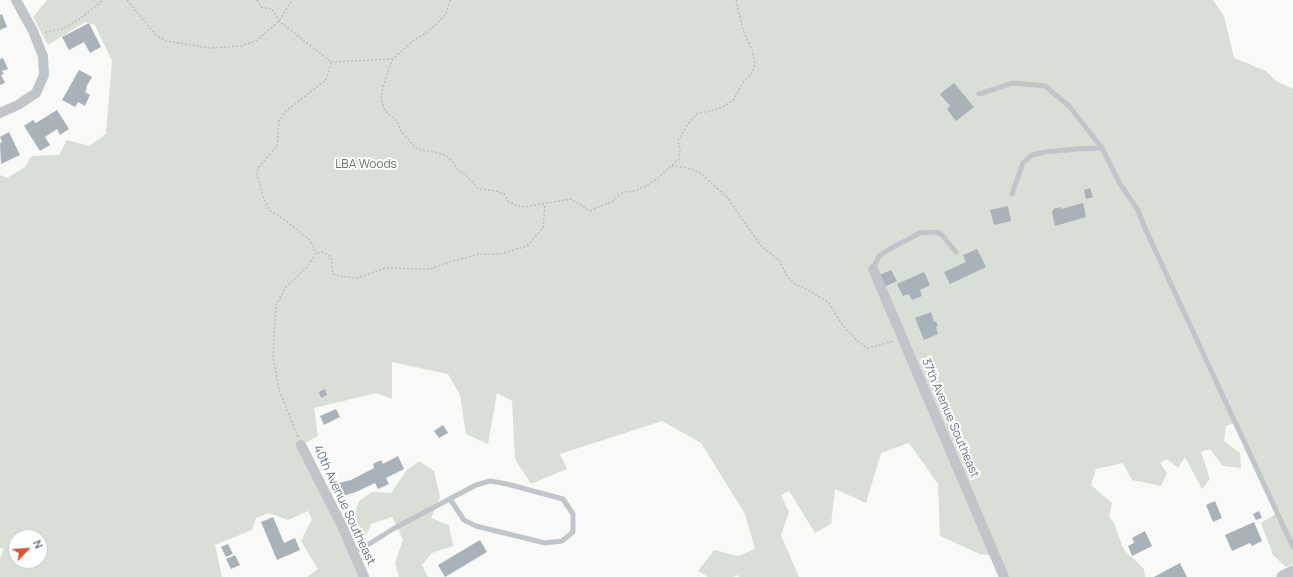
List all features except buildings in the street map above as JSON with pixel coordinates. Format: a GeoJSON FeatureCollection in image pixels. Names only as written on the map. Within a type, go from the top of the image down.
{"type":"FeatureCollection","features":[{"type":"Feature","properties":{"kind":"street"},"geometry":{"type":"LineString","coordinates":[[0,113],[18,104],[36,92],[44,75],[43,56],[32,28],[16,0]]}},
{"type":"Feature","properties":{"kind":"street","name":"37th Avenue Southeast"},"geometry":{"type":"LineString","coordinates":[[873,269],[1004,577]]}},
{"type":"Feature","properties":{"kind":"street","name":"40th Avenue Southeast"},"geometry":{"type":"LineString","coordinates":[[301,445],[364,577]]}},
{"type":"Feature","properties":{"kind":"street"},"geometry":{"type":"LineString","coordinates":[[1283,577],[1293,572]]}},
{"type":"Feature","properties":{"kind":"lane"},"geometry":{"type":"LineString","coordinates":[[979,94],[1013,83],[1045,86],[1069,106],[1102,148],[1120,184],[1138,210],[1147,233],[1293,547]]}},
{"type":"Feature","properties":{"kind":"lane"},"geometry":{"type":"LineString","coordinates":[[1012,194],[1023,163],[1032,155],[1077,149],[1102,148]]}},
{"type":"Feature","properties":{"kind":"lane"},"geometry":{"type":"LineString","coordinates":[[873,269],[879,256],[920,233],[937,232],[942,235],[956,252]]}},
{"type":"Feature","properties":{"kind":"lane"},"geometry":{"type":"LineString","coordinates":[[353,552],[450,499],[476,485],[490,481],[563,499],[573,514],[573,532],[562,541],[545,543],[476,526],[464,520],[450,499]]}},
{"type":"Feature","properties":{"kind":"path"},"geometry":{"type":"LineString","coordinates":[[32,28],[49,32],[63,29],[78,20],[103,0]]}},
{"type":"Feature","properties":{"kind":"path"},"geometry":{"type":"LineString","coordinates":[[127,0],[156,35],[166,41],[177,44],[210,48],[241,46],[256,41],[279,21],[292,0]]}},
{"type":"Feature","properties":{"kind":"path"},"geometry":{"type":"LineString","coordinates":[[257,0],[261,7],[272,9],[279,21],[331,62],[393,59]]}},
{"type":"Feature","properties":{"kind":"path"},"geometry":{"type":"LineString","coordinates":[[450,0],[446,14],[439,22],[426,33],[414,40],[393,59],[386,77],[381,99],[385,111],[398,122],[401,131],[416,148],[445,154],[458,170],[466,175],[479,189],[496,191],[504,194],[508,201],[514,206],[524,207],[571,199],[590,211],[612,202],[619,195],[625,192],[646,186],[672,166],[679,159],[680,150],[678,140],[690,121],[698,113],[711,111],[725,106],[734,99],[744,81],[752,72],[755,64],[753,52],[743,30],[736,0]]}},
{"type":"Feature","properties":{"kind":"path"},"geometry":{"type":"LineString","coordinates":[[316,253],[310,240],[278,215],[270,211],[263,198],[257,174],[258,168],[277,146],[279,121],[286,111],[326,80],[331,62]]}},
{"type":"Feature","properties":{"kind":"path"},"geometry":{"type":"LineString","coordinates":[[672,166],[684,167],[699,172],[727,197],[761,246],[780,261],[786,274],[794,284],[805,288],[829,303],[841,323],[858,342],[868,348],[902,338]]}},
{"type":"Feature","properties":{"kind":"path"},"geometry":{"type":"LineString","coordinates":[[301,445],[279,390],[273,356],[273,340],[276,306],[286,287],[307,267],[316,253],[323,252],[331,257],[333,274],[339,276],[357,278],[386,268],[430,269],[479,254],[500,254],[527,246],[543,228],[545,204]]}},
{"type":"Feature","properties":{"kind":"green space","name":"LBA Woods"},"geometry":{"type":"Polygon","coordinates":[[[47,0],[1213,0],[1224,16],[1234,58],[1266,71],[1276,81],[1293,89],[1293,564],[1286,567],[1273,555],[1261,523],[1277,513],[1235,423],[1226,426],[1224,441],[1240,453],[1241,468],[1223,466],[1210,449],[1201,452],[1210,479],[1202,489],[1185,457],[1178,468],[1167,459],[1160,463],[1167,473],[1161,486],[1132,480],[1123,463],[1096,469],[1091,485],[1112,503],[1109,516],[1114,523],[1124,550],[1144,569],[1145,577],[1004,577],[995,556],[980,554],[940,536],[938,484],[909,443],[881,453],[866,503],[835,489],[831,524],[815,533],[789,491],[781,495],[789,512],[781,535],[799,577],[740,577],[737,575],[733,577],[708,577],[698,571],[714,550],[738,556],[755,549],[745,514],[701,443],[662,421],[560,454],[567,469],[531,484],[515,459],[512,401],[497,393],[488,444],[466,434],[460,395],[448,374],[392,362],[392,399],[376,393],[314,408],[318,436],[301,445],[364,577],[307,577],[318,569],[301,541],[312,519],[308,511],[288,520],[269,513],[256,518],[252,530],[215,545],[222,577],[0,577],[0,559],[4,549],[0,547],[0,175],[7,178],[25,167],[31,156],[59,155],[67,140],[89,146],[106,134],[112,61],[95,25],[85,22],[48,45],[33,17],[47,0]]]}},
{"type":"Feature","properties":{"kind":"green space"},"geometry":{"type":"Polygon","coordinates":[[[419,461],[434,471],[440,497],[431,518],[449,525],[453,546],[432,553],[422,565],[428,577],[399,577],[395,563],[403,540],[392,517],[371,524],[368,532],[360,538],[351,525],[359,501],[372,492],[391,493],[406,471],[419,461]]]}}]}
